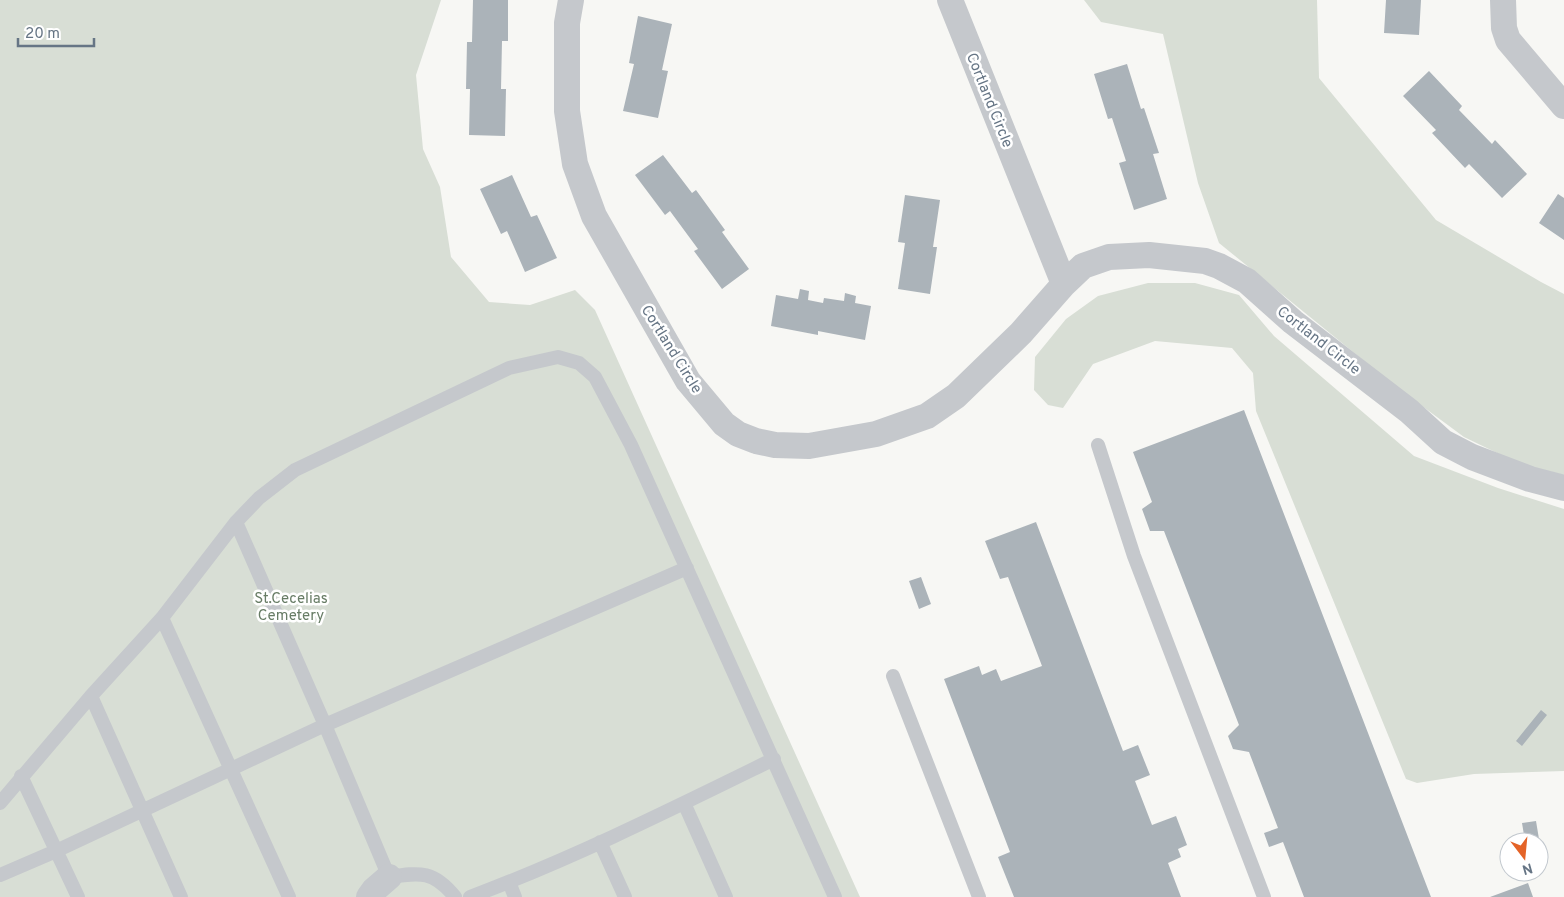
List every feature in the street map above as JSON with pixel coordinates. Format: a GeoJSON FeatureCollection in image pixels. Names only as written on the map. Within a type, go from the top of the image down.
{"type":"FeatureCollection","features":[{"type":"Feature","properties":{"kind":"street","name":"Cortland Circle"},"geometry":{"type":"LineString","coordinates":[[571,0],[567,23],[567,111],[575,164],[594,216],[688,381],[724,424],[738,434],[775,446],[809,446],[876,434],[927,416],[956,396],[1021,333],[1064,284],[1083,266],[1109,257],[1149,255],[1205,261],[1219,266],[1247,281],[1293,322],[1409,411],[1443,442],[1522,476],[1564,488]]}},
{"type":"Feature","properties":{"kind":"street","name":"Cortland Circle"},"geometry":{"type":"LineString","coordinates":[[950,0],[1064,284]]}},
{"type":"Feature","properties":{"kind":"street"},"geometry":{"type":"LineString","coordinates":[[1503,0],[1504,28],[1508,40],[1564,106]]}},
{"type":"Feature","properties":{"kind":"street"},"geometry":{"type":"LineString","coordinates":[[370,897],[374,890],[389,877]]}},
{"type":"Feature","properties":{"kind":"lane"},"geometry":{"type":"LineString","coordinates":[[0,803],[91,696],[162,618],[236,522],[258,498],[295,470],[509,368],[558,357],[579,363],[596,376],[631,445],[835,897]]}},
{"type":"Feature","properties":{"kind":"lane"},"geometry":{"type":"LineString","coordinates":[[1098,445],[1134,556],[1264,897]]}},
{"type":"Feature","properties":{"kind":"lane"},"geometry":{"type":"LineString","coordinates":[[236,522],[389,877],[410,873],[429,876],[445,884],[455,897]]}},
{"type":"Feature","properties":{"kind":"lane"},"geometry":{"type":"LineString","coordinates":[[0,875],[325,725],[687,568]]}},
{"type":"Feature","properties":{"kind":"lane"},"geometry":{"type":"LineString","coordinates":[[162,618],[289,897]]}},
{"type":"Feature","properties":{"kind":"lane"},"geometry":{"type":"LineString","coordinates":[[893,676],[980,897]]}},
{"type":"Feature","properties":{"kind":"lane"},"geometry":{"type":"LineString","coordinates":[[91,696],[181,897]]}},
{"type":"Feature","properties":{"kind":"lane"},"geometry":{"type":"LineString","coordinates":[[470,897],[600,842],[774,759]]}},
{"type":"Feature","properties":{"kind":"lane"},"geometry":{"type":"LineString","coordinates":[[21,776],[78,897]]}},
{"type":"Feature","properties":{"kind":"lane"},"geometry":{"type":"LineString","coordinates":[[684,803],[726,897]]}},
{"type":"Feature","properties":{"kind":"lane"},"geometry":{"type":"LineString","coordinates":[[600,842],[625,897]]}},
{"type":"Feature","properties":{"kind":"lane"},"geometry":{"type":"LineString","coordinates":[[509,882],[515,897]]}},
{"type":"Feature","properties":{"kind":"green space","name":"St.Cecelias Cemetery"},"geometry":{"type":"Polygon","coordinates":[[[0,0],[441,0],[416,75],[423,149],[440,187],[451,257],[489,302],[530,305],[575,290],[595,310],[860,897],[0,897],[0,0]]]}},
{"type":"Feature","properties":{"kind":"green space"},"geometry":{"type":"Polygon","coordinates":[[[1084,0],[1317,0],[1319,78],[1436,220],[1564,294],[1564,475],[1520,464],[1464,437],[1395,386],[1219,243],[1198,183],[1163,34],[1101,22],[1084,0]]]}},
{"type":"Feature","properties":{"kind":"green space"},"geometry":{"type":"Polygon","coordinates":[[[1148,283],[1195,283],[1239,295],[1274,336],[1414,456],[1498,488],[1564,509],[1564,771],[1474,774],[1417,783],[1406,779],[1256,411],[1253,373],[1232,348],[1155,341],[1093,364],[1063,408],[1048,405],[1034,390],[1035,357],[1066,319],[1098,296],[1148,283]]]}},
{"type":"Feature","properties":{"kind":"building"},"geometry":{"type":"Polygon","coordinates":[[[473,0],[508,0],[508,41],[502,41],[501,89],[506,89],[505,136],[469,135],[470,89],[466,89],[467,42],[472,42],[473,0]]]}},
{"type":"Feature","properties":{"kind":"building"},"geometry":{"type":"Polygon","coordinates":[[[1386,0],[1421,0],[1419,35],[1384,33],[1386,0]]]}},
{"type":"Feature","properties":{"kind":"building"},"geometry":{"type":"Polygon","coordinates":[[[638,16],[672,24],[662,70],[668,71],[658,118],[623,111],[634,64],[629,63],[638,16]]]}},
{"type":"Feature","properties":{"kind":"building"},"geometry":{"type":"Polygon","coordinates":[[[1127,64],[1141,109],[1144,108],[1159,153],[1153,154],[1167,199],[1134,210],[1119,163],[1126,161],[1112,118],[1108,119],[1094,74],[1127,64]]]}},
{"type":"Feature","properties":{"kind":"building"},"geometry":{"type":"Polygon","coordinates":[[[1429,71],[1462,106],[1459,110],[1492,144],[1495,140],[1527,174],[1502,198],[1469,164],[1465,168],[1432,133],[1436,130],[1403,96],[1429,71]]]}},
{"type":"Feature","properties":{"kind":"building"},"geometry":{"type":"Polygon","coordinates":[[[663,155],[692,193],[696,190],[725,230],[722,232],[749,269],[722,289],[694,251],[698,249],[670,211],[665,215],[635,175],[663,155]]]}},
{"type":"Feature","properties":{"kind":"building"},"geometry":{"type":"Polygon","coordinates":[[[512,175],[531,217],[537,215],[557,258],[525,272],[507,231],[501,234],[480,189],[512,175]]]}},
{"type":"Feature","properties":{"kind":"building"},"geometry":{"type":"Polygon","coordinates":[[[1558,194],[1564,198],[1564,240],[1539,223],[1558,194]]]}},
{"type":"Feature","properties":{"kind":"building"},"geometry":{"type":"Polygon","coordinates":[[[905,195],[940,200],[933,247],[937,247],[930,294],[898,289],[905,243],[898,242],[905,195]]]}},
{"type":"Feature","properties":{"kind":"building"},"geometry":{"type":"Polygon","coordinates":[[[800,289],[809,291],[808,300],[823,303],[824,298],[844,301],[845,293],[856,296],[855,303],[871,306],[865,340],[818,331],[818,335],[771,326],[776,295],[798,299],[800,289]]]}},
{"type":"Feature","properties":{"kind":"building"},"geometry":{"type":"Polygon","coordinates":[[[1244,410],[1431,897],[1304,897],[1283,842],[1269,847],[1264,833],[1278,828],[1249,752],[1233,749],[1228,736],[1239,725],[1164,531],[1150,531],[1142,509],[1152,502],[1133,452],[1244,410]]]}},
{"type":"Feature","properties":{"kind":"building"},"geometry":{"type":"Polygon","coordinates":[[[1036,522],[1123,751],[1138,745],[1150,775],[1135,781],[1152,825],[1176,816],[1187,845],[1178,849],[1181,857],[1168,863],[1181,897],[1014,897],[998,857],[1010,852],[944,679],[979,666],[982,675],[996,669],[1001,681],[1042,666],[1008,577],[1000,579],[985,541],[1036,522]]]}},
{"type":"Feature","properties":{"kind":"building"},"geometry":{"type":"Polygon","coordinates":[[[921,577],[931,604],[919,609],[909,581],[921,577]]]}},
{"type":"Feature","properties":{"kind":"building"},"geometry":{"type":"Polygon","coordinates":[[[1541,710],[1547,715],[1522,746],[1516,741],[1541,710]]]}},
{"type":"Feature","properties":{"kind":"building"},"geometry":{"type":"Polygon","coordinates":[[[1536,821],[1538,832],[1524,832],[1522,823],[1536,821]]]}},
{"type":"Feature","properties":{"kind":"building"},"geometry":{"type":"Polygon","coordinates":[[[1528,883],[1533,897],[1490,897],[1528,883]]]}}]}
